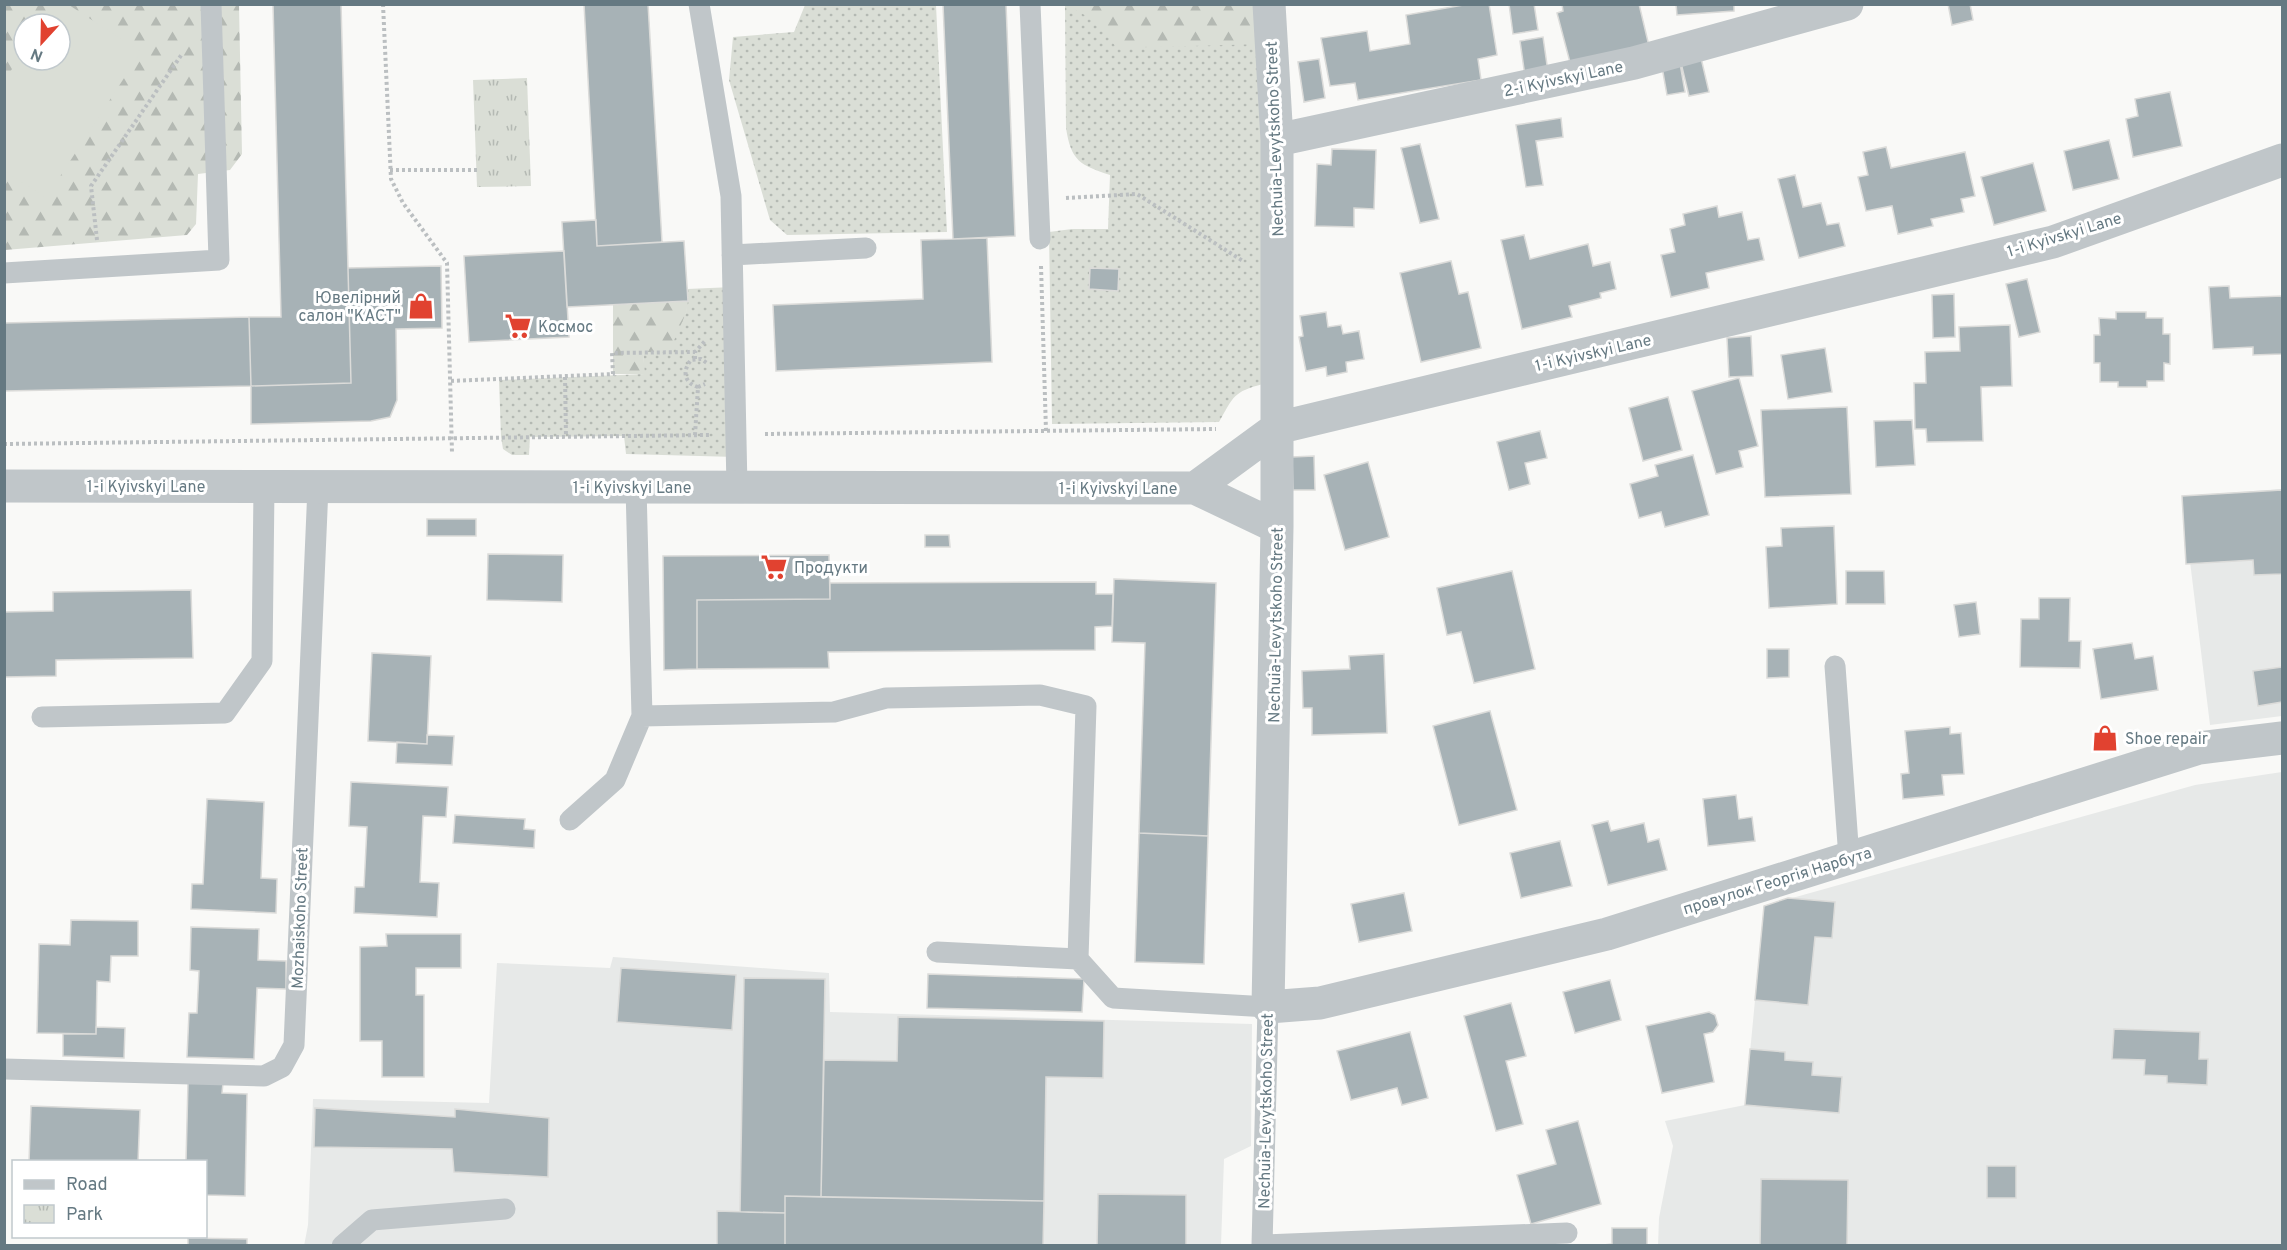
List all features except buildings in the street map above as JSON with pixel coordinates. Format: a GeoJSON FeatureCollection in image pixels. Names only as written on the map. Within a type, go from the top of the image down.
{"type":"FeatureCollection","features":[{"type":"Feature","properties":{"kind":"street","name":"Nechuia-Levytskoho Street"},"geometry":{"type":"LineString","coordinates":[[1268,1007],[1277,527],[1277,140],[1269,4]]}},
{"type":"Feature","properties":{"kind":"street","name":"2-i Kyivskyi Lane"},"geometry":{"type":"LineString","coordinates":[[1277,140],[1634,63],[1847,4]]}},
{"type":"Feature","properties":{"kind":"street","name":"1-i Kyivskyi Lane"},"geometry":{"type":"LineString","coordinates":[[4,486],[1195,488],[1277,428],[2053,242],[2283,160]]}},
{"type":"Feature","properties":{"kind":"street"},"geometry":{"type":"LineString","coordinates":[[1195,488],[1277,527]]}},
{"type":"Feature","properties":{"kind":"street","name":"провулок Георгія Нарбута"},"geometry":{"type":"LineString","coordinates":[[1268,1007],[1320,1003],[1607,934],[2199,748],[2283,738]]}},
{"type":"Feature","properties":{"kind":"lane"},"geometry":{"type":"LineString","coordinates":[[4,273],[219,260],[211,4]]}},
{"type":"Feature","properties":{"kind":"lane"},"geometry":{"type":"LineString","coordinates":[[699,4],[731,196],[737,488]]}},
{"type":"Feature","properties":{"kind":"lane"},"geometry":{"type":"LineString","coordinates":[[1030,4],[1040,239]]}},
{"type":"Feature","properties":{"kind":"lane"},"geometry":{"type":"LineString","coordinates":[[732,255],[866,248]]}},
{"type":"Feature","properties":{"kind":"lane"},"geometry":{"type":"LineString","coordinates":[[42,717],[225,714],[262,661],[264,487]]}},
{"type":"Feature","properties":{"kind":"lane","name":"Mozhaiskoho Street"},"geometry":{"type":"LineString","coordinates":[[4,1069],[264,1076],[282,1067],[294,1045],[318,487]]}},
{"type":"Feature","properties":{"kind":"lane"},"geometry":{"type":"LineString","coordinates":[[570,820],[615,780],[642,716],[636,487]]}},
{"type":"Feature","properties":{"kind":"lane"},"geometry":{"type":"LineString","coordinates":[[1835,666],[1849,858]]}},
{"type":"Feature","properties":{"kind":"lane"},"geometry":{"type":"LineString","coordinates":[[642,716],[834,712],[886,698],[1040,695],[1086,706],[1078,958],[1113,998],[1268,1007]]}},
{"type":"Feature","properties":{"kind":"lane"},"geometry":{"type":"LineString","coordinates":[[936,952],[1078,958]]}},
{"type":"Feature","properties":{"kind":"lane","name":"Nechuia-Levytskoho Street"},"geometry":{"type":"LineString","coordinates":[[1262,1245],[1268,1007]]}},
{"type":"Feature","properties":{"kind":"lane"},"geometry":{"type":"LineString","coordinates":[[342,1245],[372,1220],[505,1209]]}},
{"type":"Feature","properties":{"kind":"lane"},"geometry":{"type":"LineString","coordinates":[[1262,1245],[1567,1233]]}},
{"type":"Feature","properties":{"kind":"path"},"geometry":{"type":"LineString","coordinates":[[383,4],[391,178],[403,203],[447,262],[454,487]]}},
{"type":"Feature","properties":{"kind":"path"},"geometry":{"type":"LineString","coordinates":[[100,267],[91,186],[187,47]]}},
{"type":"Feature","properties":{"kind":"path"},"geometry":{"type":"LineString","coordinates":[[390,170],[477,170]]}},
{"type":"Feature","properties":{"kind":"path"},"geometry":{"type":"LineString","coordinates":[[1039,200],[1137,194],[1245,262]]}},
{"type":"Feature","properties":{"kind":"path"},"geometry":{"type":"LineString","coordinates":[[1040,239],[1046,431]]}},
{"type":"Feature","properties":{"kind":"path"},"geometry":{"type":"LineString","coordinates":[[451,381],[613,375],[612,353],[695,352]]}},
{"type":"Feature","properties":{"kind":"path"},"geometry":{"type":"LineString","coordinates":[[710,369],[701,359],[691,360],[687,365],[685,377],[689,383],[698,387],[706,384],[710,376]]}},
{"type":"Feature","properties":{"kind":"path"},"geometry":{"type":"LineString","coordinates":[[565,377],[566,437]]}},
{"type":"Feature","properties":{"kind":"path"},"geometry":{"type":"LineString","coordinates":[[695,435],[698,387]]}},
{"type":"Feature","properties":{"kind":"path"},"geometry":{"type":"LineString","coordinates":[[4,444],[1219,429]]}},
{"type":"Feature","properties":{"kind":"shaded area"},"geometry":{"type":"Polygon","coordinates":[[[2282,489],[2282,716],[2210,725],[2182,496],[2282,489]]]}},
{"type":"Feature","properties":{"kind":"shaded area"},"geometry":{"type":"Polygon","coordinates":[[[2282,772],[2282,1245],[1658,1246],[1659,1218],[1673,1146],[1665,1121],[1745,1105],[1764,906],[2195,785],[2282,772]]]}},
{"type":"Feature","properties":{"kind":"shaded area"},"geometry":{"type":"Polygon","coordinates":[[[613,957],[829,973],[830,1012],[1252,1024],[1251,1146],[1224,1159],[1221,1245],[304,1246],[308,1225],[313,1099],[489,1103],[497,963],[610,968],[613,957]]]}},
{"type":"Feature","properties":{"kind":"green space"},"geometry":{"type":"Polygon","coordinates":[[[54,4],[69,5],[141,52],[46,198],[5,171],[5,80],[12,69],[12,72],[72,72],[72,12],[49,12],[54,4]]]}},
{"type":"Feature","properties":{"kind":"green space"},"geometry":{"type":"Polygon","coordinates":[[[5,5],[239,5],[242,154],[230,170],[198,174],[196,224],[187,235],[5,250],[5,5]]]}},
{"type":"Feature","properties":{"kind":"green space"},"geometry":{"type":"Polygon","coordinates":[[[805,5],[936,5],[947,232],[787,235],[770,220],[729,80],[733,37],[794,32],[805,5]]]}},
{"type":"Feature","properties":{"kind":"green space"},"geometry":{"type":"Polygon","coordinates":[[[1065,5],[1263,5],[1263,384],[1235,396],[1219,422],[1052,424],[1049,232],[1072,229],[1108,229],[1110,175],[1091,168],[1079,160],[1074,155],[1068,139],[1065,5]]]}},
{"type":"Feature","properties":{"kind":"green space"},"geometry":{"type":"Polygon","coordinates":[[[1067,5],[1263,5],[1265,44],[1117,48],[1095,21],[1067,5]]]}},
{"type":"Feature","properties":{"kind":"green space"},"geometry":{"type":"Polygon","coordinates":[[[527,78],[531,186],[477,187],[473,80],[527,78]]]}},
{"type":"Feature","properties":{"kind":"green space"},"geometry":{"type":"Polygon","coordinates":[[[733,287],[736,457],[626,454],[624,436],[530,437],[529,455],[512,455],[503,449],[499,380],[644,374],[643,352],[686,313],[687,289],[733,287]]]}},
{"type":"Feature","properties":{"kind":"green space"},"geometry":{"type":"Polygon","coordinates":[[[688,301],[686,313],[669,352],[643,352],[645,374],[613,374],[613,305],[688,301]]]}},
{"type":"Feature","properties":{"kind":"place","name":"Ювелірний салон \"КАСТ\""},"geometry":{"type":"Point","coordinates":[421,306]}},
{"type":"Feature","properties":{"kind":"place","name":"Космос"},"geometry":{"type":"Point","coordinates":[518,326]}},
{"type":"Feature","properties":{"kind":"place","name":"Продукти"},"geometry":{"type":"Point","coordinates":[774,567]}},
{"type":"Feature","properties":{"kind":"place","name":"Shoe repair"},"geometry":{"type":"Point","coordinates":[2105,738]}}]}
